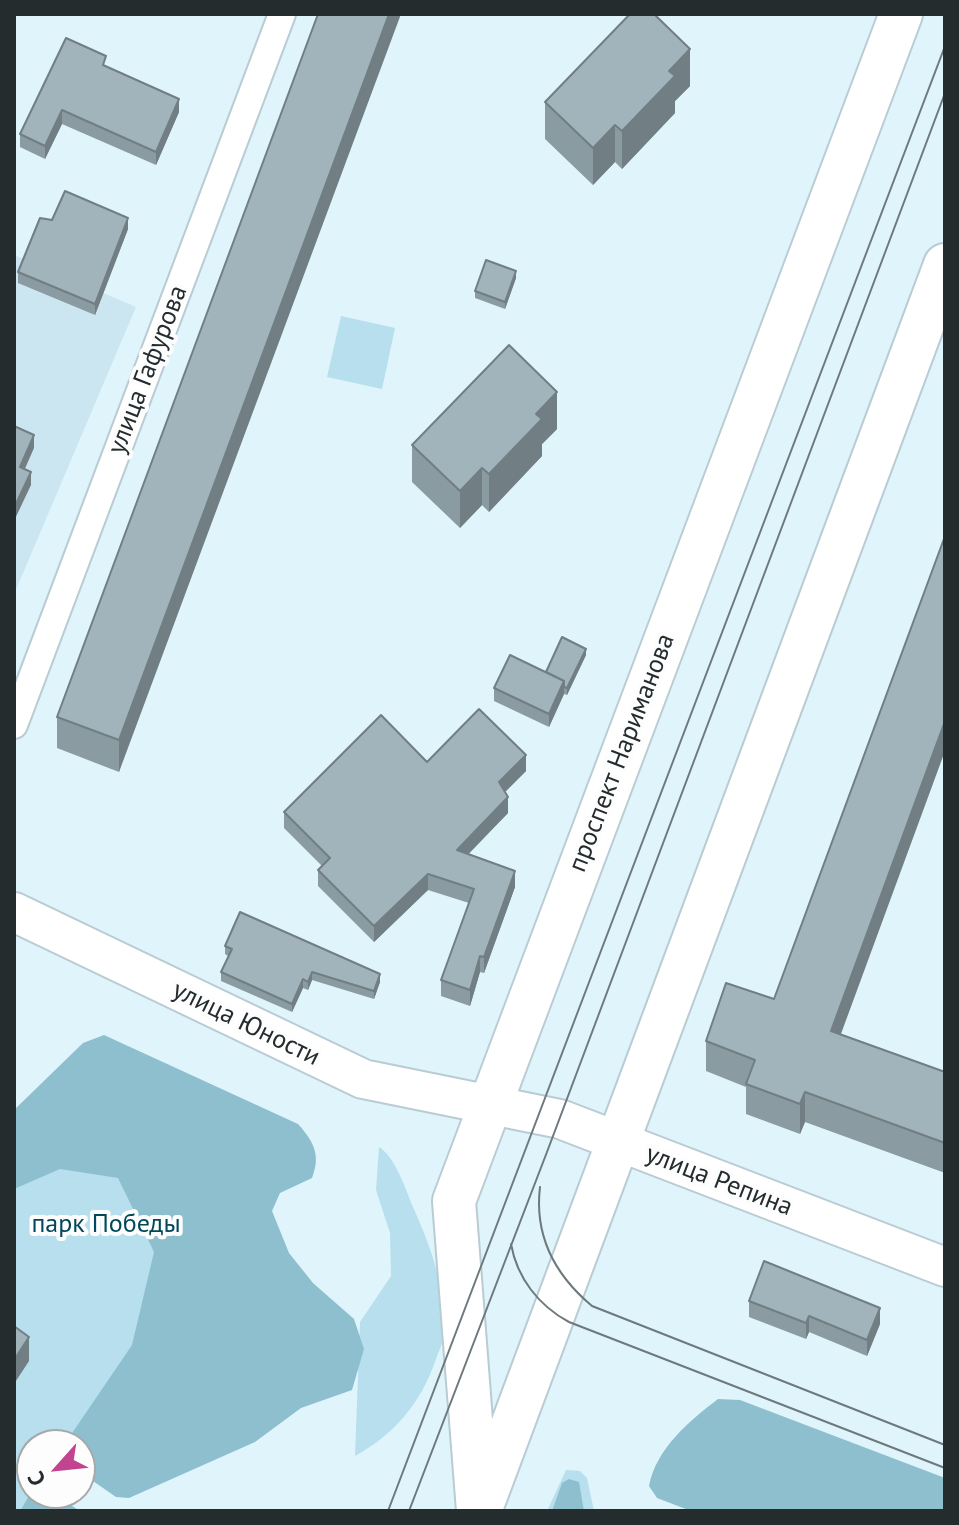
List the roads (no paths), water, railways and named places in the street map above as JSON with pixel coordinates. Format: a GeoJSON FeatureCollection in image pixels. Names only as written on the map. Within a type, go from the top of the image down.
{"type":"FeatureCollection","features":[{"type":"Feature","properties":{"kind":"main road","name":"проспект Нариманова"},"geometry":{"type":"LineString","coordinates":[[479,1511],[454,1201],[901,14]]}},
{"type":"Feature","properties":{"kind":"main road","name":"проспект Нариманова"},"geometry":{"type":"LineString","coordinates":[[479,1511],[945,265]]}},
{"type":"Feature","properties":{"kind":"main road","name":"улица Юности"},"geometry":{"type":"LineString","coordinates":[[14,912],[363,1079],[489,1104]]}},
{"type":"Feature","properties":{"kind":"main road","name":"улица Репина"},"geometry":{"type":"LineString","coordinates":[[489,1104],[560,1119],[945,1267]]}},
{"type":"Feature","properties":{"kind":"street","name":"улица Гафурова"},"geometry":{"type":"LineString","coordinates":[[14,725],[282,14]]}},
{"type":"Feature","properties":{"kind":"tram line"},"geometry":{"type":"LineString","coordinates":[[388,1511],[945,46]]}},
{"type":"Feature","properties":{"kind":"tram line"},"geometry":{"type":"LineString","coordinates":[[409,1511],[945,93]]}},
{"type":"Feature","properties":{"kind":"tram line"},"geometry":{"type":"LineString","coordinates":[[540,1187],[540,1222],[550,1254],[567,1281],[592,1306],[945,1445]]}},
{"type":"Feature","properties":{"kind":"tram line"},"geometry":{"type":"LineString","coordinates":[[511,1244],[518,1268],[531,1290],[548,1308],[569,1322],[945,1468]]}},
{"type":"Feature","properties":{"kind":"park label","name":"парк Победы"},"geometry":{"type":"Point","coordinates":[106,1225]}}]}
